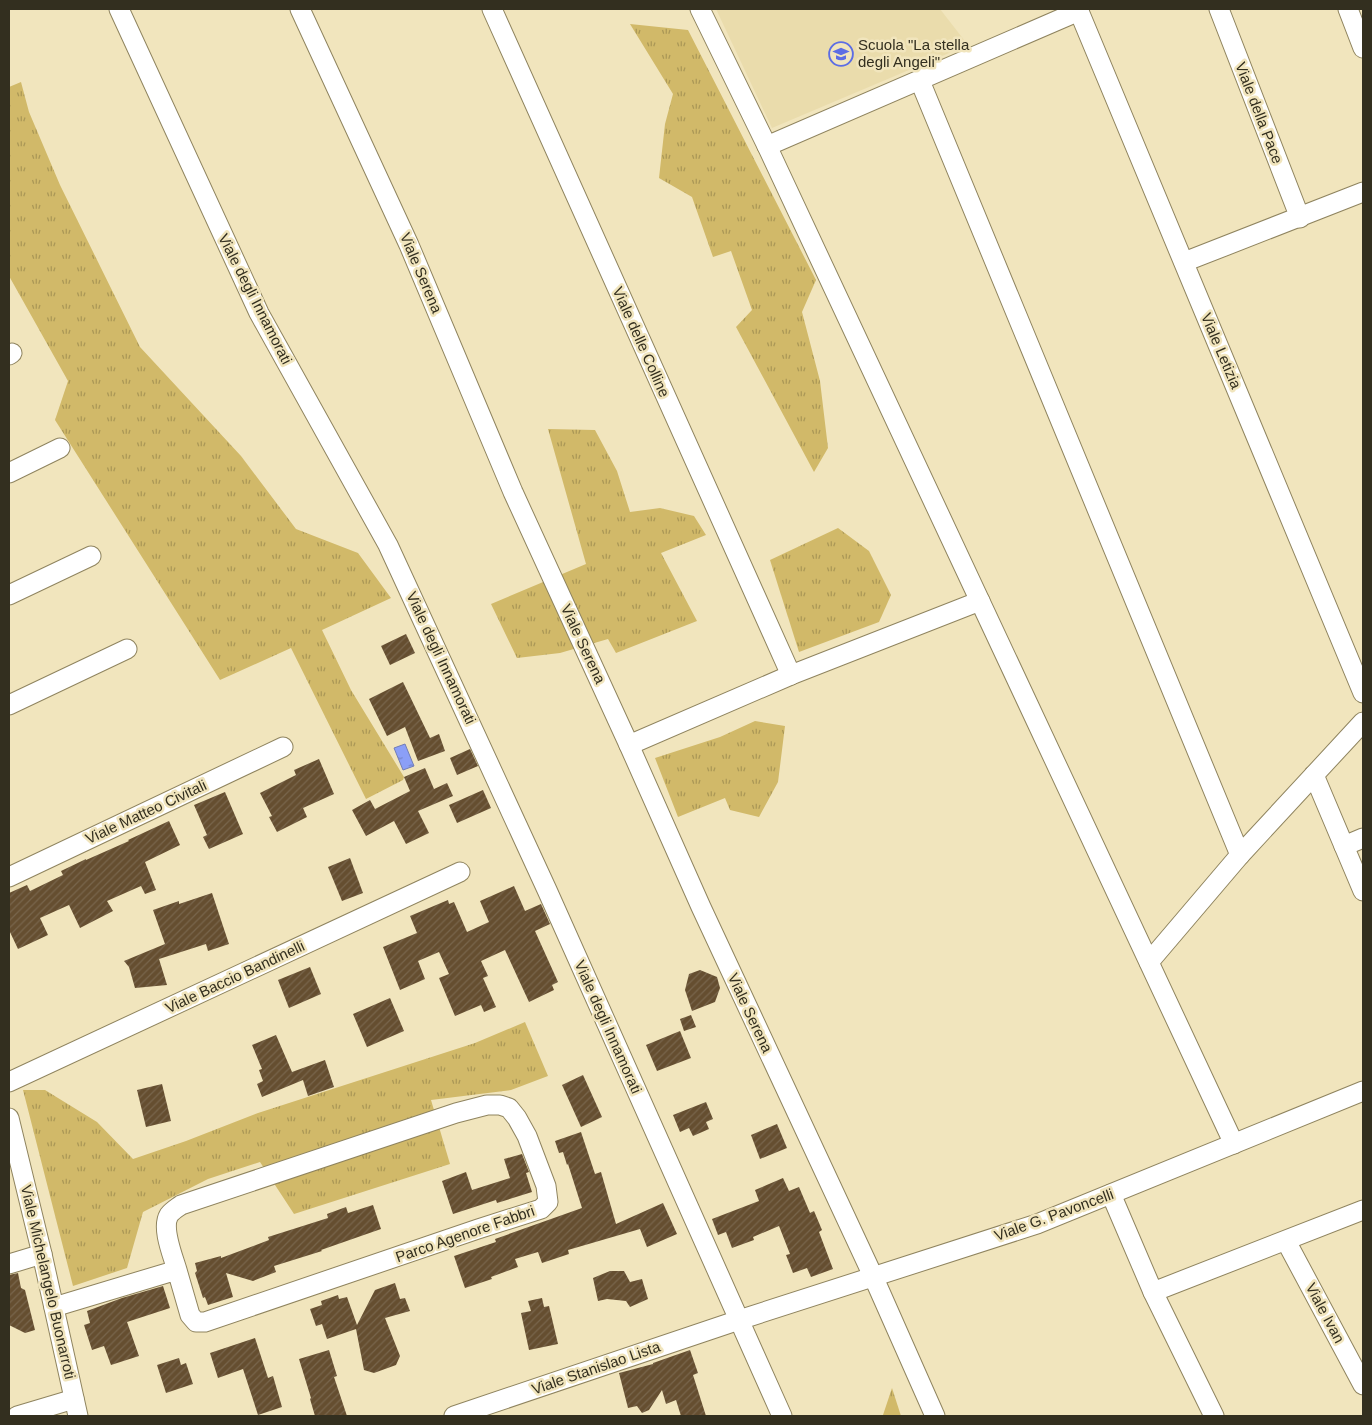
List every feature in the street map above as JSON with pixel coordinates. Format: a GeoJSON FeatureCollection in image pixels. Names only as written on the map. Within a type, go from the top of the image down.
{"type":"FeatureCollection","features":[{"type":"Feature","properties":{"kind":"street","name":"Viale degli Innamorati"},"geometry":{"type":"LineString","coordinates":[[119,9],[259,313],[388,545],[547,890],[782,1416]]}},
{"type":"Feature","properties":{"kind":"street","name":"Viale Serena"},"geometry":{"type":"LineString","coordinates":[[300,9],[409,245],[513,492],[705,916],[873,1276],[935,1416]]}},
{"type":"Feature","properties":{"kind":"street","name":"Viale delle Colline"},"geometry":{"type":"LineString","coordinates":[[492,9],[791,675]]}},
{"type":"Feature","properties":{"kind":"street"},"geometry":{"type":"LineString","coordinates":[[700,9],[767,146],[1234,1144]]}},
{"type":"Feature","properties":{"kind":"street","name":"Viale della Pace"},"geometry":{"type":"LineString","coordinates":[[1219,9],[1300,218]]}},
{"type":"Feature","properties":{"kind":"street"},"geometry":{"type":"LineString","coordinates":[[1348,9],[1363,48]]}},
{"type":"Feature","properties":{"kind":"street"},"geometry":{"type":"LineString","coordinates":[[767,146],[920,81],[1078,10]]}},
{"type":"Feature","properties":{"kind":"street","name":"Viale Letizia"},"geometry":{"type":"LineString","coordinates":[[1078,10],[1363,693]]}},
{"type":"Feature","properties":{"kind":"street"},"geometry":{"type":"LineString","coordinates":[[920,81],[1240,855]]}},
{"type":"Feature","properties":{"kind":"street"},"geometry":{"type":"LineString","coordinates":[[1184,262],[1363,192]]}},
{"type":"Feature","properties":{"kind":"street"},"geometry":{"type":"LineString","coordinates":[[9,473],[60,448]]}},
{"type":"Feature","properties":{"kind":"street"},"geometry":{"type":"LineString","coordinates":[[9,595],[92,556]]}},
{"type":"Feature","properties":{"kind":"street"},"geometry":{"type":"LineString","coordinates":[[628,745],[791,675],[980,601]]}},
{"type":"Feature","properties":{"kind":"street"},"geometry":{"type":"LineString","coordinates":[[9,705],[127,649]]}},
{"type":"Feature","properties":{"kind":"street"},"geometry":{"type":"LineString","coordinates":[[1149,962],[1240,855],[1363,722]]}},
{"type":"Feature","properties":{"kind":"street","name":"Viale Matteo Civitali"},"geometry":{"type":"LineString","coordinates":[[9,877],[283,747]]}},
{"type":"Feature","properties":{"kind":"street"},"geometry":{"type":"LineString","coordinates":[[1314,775],[1363,891]]}},
{"type":"Feature","properties":{"kind":"street"},"geometry":{"type":"LineString","coordinates":[[1344,846],[1363,838]]}},
{"type":"Feature","properties":{"kind":"street","name":"Viale Baccio Bandinelli"},"geometry":{"type":"LineString","coordinates":[[9,1082],[460,872]]}},
{"type":"Feature","properties":{"kind":"street","name":"Viale G. Pavoncelli"},"geometry":{"type":"LineString","coordinates":[[738,1320],[1037,1224],[1363,1091]]}},
{"type":"Feature","properties":{"kind":"street","name":"Parco Agenore Fabbri"},"geometry":{"type":"LineString","coordinates":[[487,1105],[500,1105],[509,1108],[517,1118],[527,1136],[546,1186],[548,1202],[541,1209],[478,1228],[205,1322],[196,1322],[190,1315],[177,1270],[168,1239],[166,1222],[170,1213],[182,1205],[446,1116],[487,1105]]}},
{"type":"Feature","properties":{"kind":"street","name":"Viale Michelangelo Buonarroti"},"geometry":{"type":"LineString","coordinates":[[9,1118],[76,1407]]}},
{"type":"Feature","properties":{"kind":"street"},"geometry":{"type":"LineString","coordinates":[[1110,1194],[1153,1292],[1214,1416]]}},
{"type":"Feature","properties":{"kind":"street"},"geometry":{"type":"LineString","coordinates":[[1153,1292],[1363,1210]]}},
{"type":"Feature","properties":{"kind":"street","name":"Viale Ivan"},"geometry":{"type":"LineString","coordinates":[[1286,1240],[1363,1385]]}},
{"type":"Feature","properties":{"kind":"street"},"geometry":{"type":"LineString","coordinates":[[9,1264],[42,1254]]}},
{"type":"Feature","properties":{"kind":"street"},"geometry":{"type":"LineString","coordinates":[[54,1307],[177,1270]]}},
{"type":"Feature","properties":{"kind":"street","name":"Viale Stanislao Lista"},"geometry":{"type":"LineString","coordinates":[[454,1416],[738,1320]]}},
{"type":"Feature","properties":{"kind":"street"},"geometry":{"type":"LineString","coordinates":[[17,1416],[76,1407]]}},
{"type":"Feature","properties":{"kind":"shaded area"},"geometry":{"type":"Polygon","coordinates":[[[716,9],[940,9],[968,45],[772,128],[716,9]]]}},
{"type":"Feature","properties":{"kind":"green space"},"geometry":{"type":"Polygon","coordinates":[[[630,24],[688,30],[816,280],[802,312],[820,381],[828,448],[814,472],[736,327],[752,310],[731,251],[713,257],[692,197],[659,178],[665,124],[673,94],[630,24]]]}},
{"type":"Feature","properties":{"kind":"green space"},"geometry":{"type":"Polygon","coordinates":[[[21,82],[29,112],[60,185],[140,347],[241,456],[296,529],[358,553],[391,598],[322,630],[351,690],[404,777],[403,780],[366,799],[291,648],[220,680],[55,420],[68,381],[9,276],[9,87],[21,82]]]}},
{"type":"Feature","properties":{"kind":"green space"},"geometry":{"type":"Polygon","coordinates":[[[548,429],[595,430],[617,471],[630,512],[660,508],[694,516],[706,535],[661,553],[697,621],[616,653],[608,639],[560,653],[517,658],[491,604],[586,564],[548,429]]]}},
{"type":"Feature","properties":{"kind":"green space"},"geometry":{"type":"Polygon","coordinates":[[[838,528],[869,551],[891,595],[879,622],[799,652],[770,560],[838,528]]]}},
{"type":"Feature","properties":{"kind":"green space"},"geometry":{"type":"Polygon","coordinates":[[[755,721],[785,726],[778,782],[759,817],[730,810],[725,798],[678,817],[655,758],[720,737],[755,721]]]}},
{"type":"Feature","properties":{"kind":"green space"},"geometry":{"type":"Polygon","coordinates":[[[525,1022],[548,1076],[511,1090],[431,1100],[450,1164],[294,1214],[260,1162],[208,1179],[143,1212],[127,1268],[73,1286],[23,1090],[45,1090],[97,1122],[133,1159],[258,1113],[475,1043],[525,1022]]]}},
{"type":"Feature","properties":{"kind":"green space"},"geometry":{"type":"Polygon","coordinates":[[[892,1388],[901,1416],[883,1416],[883,1415],[892,1388]]]}},
{"type":"Feature","properties":{"kind":"water"},"geometry":{"type":"Polygon","coordinates":[[[405,744],[414,766],[403,770],[394,748],[405,744]]]}},
{"type":"Feature","properties":{"kind":"building"},"geometry":{"type":"Polygon","coordinates":[[[406,634],[415,653],[390,665],[381,646],[406,634]]]}},
{"type":"Feature","properties":{"kind":"building"},"geometry":{"type":"Polygon","coordinates":[[[403,682],[430,738],[439,734],[445,751],[418,761],[405,727],[387,736],[369,699],[403,682]]]}},
{"type":"Feature","properties":{"kind":"building"},"geometry":{"type":"Polygon","coordinates":[[[470,749],[478,766],[457,775],[450,758],[470,749]]]}},
{"type":"Feature","properties":{"kind":"building"},"geometry":{"type":"Polygon","coordinates":[[[319,759],[334,794],[303,808],[307,817],[277,832],[269,817],[272,816],[260,793],[296,775],[294,770],[319,759]]]}},
{"type":"Feature","properties":{"kind":"building"},"geometry":{"type":"Polygon","coordinates":[[[425,768],[434,789],[447,783],[453,796],[418,811],[429,833],[406,844],[394,821],[366,836],[352,810],[370,800],[375,809],[410,791],[404,777],[425,768]]]}},
{"type":"Feature","properties":{"kind":"building"},"geometry":{"type":"Polygon","coordinates":[[[483,790],[491,808],[457,823],[449,805],[483,790]]]}},
{"type":"Feature","properties":{"kind":"building"},"geometry":{"type":"Polygon","coordinates":[[[225,792],[243,834],[209,849],[203,837],[207,835],[194,805],[225,792]]]}},
{"type":"Feature","properties":{"kind":"building"},"geometry":{"type":"Polygon","coordinates":[[[169,821],[180,845],[145,862],[156,890],[145,894],[141,886],[107,901],[113,911],[80,928],[69,905],[40,918],[48,935],[18,949],[9,930],[9,893],[27,885],[30,891],[63,875],[61,871],[169,821]]]}},
{"type":"Feature","properties":{"kind":"building"},"geometry":{"type":"Polygon","coordinates":[[[350,858],[363,893],[342,901],[328,867],[350,858]]]}},
{"type":"Feature","properties":{"kind":"building"},"geometry":{"type":"Polygon","coordinates":[[[514,886],[525,911],[541,904],[550,924],[535,931],[558,982],[552,985],[554,990],[529,1002],[505,950],[481,961],[488,976],[483,978],[496,1007],[484,1012],[481,1005],[455,1016],[439,978],[449,974],[439,952],[418,961],[425,979],[400,990],[383,947],[417,933],[410,916],[448,900],[449,904],[454,902],[467,932],[489,922],[480,901],[514,886]]]}},
{"type":"Feature","properties":{"kind":"building"},"geometry":{"type":"Polygon","coordinates":[[[212,893],[229,944],[208,951],[206,944],[159,959],[167,985],[135,988],[129,967],[124,961],[165,944],[153,910],[212,893]]]}},
{"type":"Feature","properties":{"kind":"building"},"geometry":{"type":"Polygon","coordinates":[[[310,967],[321,994],[289,1008],[278,980],[310,967]]]}},
{"type":"Feature","properties":{"kind":"building"},"geometry":{"type":"Polygon","coordinates":[[[700,970],[717,977],[720,988],[715,1002],[692,1011],[685,990],[689,974],[700,970]]]}},
{"type":"Feature","properties":{"kind":"building"},"geometry":{"type":"Polygon","coordinates":[[[390,998],[404,1031],[367,1047],[353,1014],[390,998]]]}},
{"type":"Feature","properties":{"kind":"building"},"geometry":{"type":"Polygon","coordinates":[[[691,1015],[696,1027],[684,1031],[680,1019],[691,1015]]]}},
{"type":"Feature","properties":{"kind":"building"},"geometry":{"type":"Polygon","coordinates":[[[680,1031],[691,1058],[657,1071],[646,1045],[680,1031]]]}},
{"type":"Feature","properties":{"kind":"building"},"geometry":{"type":"Polygon","coordinates":[[[276,1035],[292,1072],[325,1060],[334,1087],[308,1096],[303,1080],[262,1097],[257,1084],[263,1081],[259,1070],[262,1069],[252,1045],[276,1035]]]}},
{"type":"Feature","properties":{"kind":"building"},"geometry":{"type":"Polygon","coordinates":[[[583,1075],[602,1117],[581,1127],[562,1085],[583,1075]]]}},
{"type":"Feature","properties":{"kind":"building"},"geometry":{"type":"Polygon","coordinates":[[[162,1084],[171,1121],[146,1127],[137,1090],[162,1084]]]}},
{"type":"Feature","properties":{"kind":"building"},"geometry":{"type":"Polygon","coordinates":[[[706,1102],[713,1119],[706,1122],[709,1129],[693,1136],[689,1128],[680,1132],[673,1115],[706,1102]]]}},
{"type":"Feature","properties":{"kind":"building"},"geometry":{"type":"Polygon","coordinates":[[[777,1124],[787,1148],[760,1159],[751,1135],[777,1124]]]}},
{"type":"Feature","properties":{"kind":"building"},"geometry":{"type":"Polygon","coordinates":[[[581,1132],[595,1174],[601,1172],[616,1224],[663,1203],[677,1234],[647,1247],[640,1229],[568,1250],[569,1254],[542,1263],[538,1252],[515,1259],[518,1267],[491,1277],[492,1279],[465,1288],[454,1256],[496,1242],[495,1239],[582,1208],[568,1164],[563,1152],[559,1153],[555,1141],[581,1132]]]}},
{"type":"Feature","properties":{"kind":"building"},"geometry":{"type":"Polygon","coordinates":[[[522,1154],[529,1172],[526,1173],[532,1192],[497,1203],[496,1200],[453,1214],[442,1181],[466,1172],[472,1190],[510,1178],[504,1159],[522,1154]]]}},
{"type":"Feature","properties":{"kind":"building"},"geometry":{"type":"Polygon","coordinates":[[[783,1178],[789,1191],[799,1187],[810,1213],[814,1211],[822,1230],[819,1232],[833,1269],[811,1277],[807,1268],[793,1273],[786,1255],[790,1254],[779,1226],[753,1237],[754,1240],[732,1248],[726,1232],[718,1235],[712,1219],[759,1201],[755,1190],[783,1178]]]}},
{"type":"Feature","properties":{"kind":"building"},"geometry":{"type":"Polygon","coordinates":[[[373,1205],[381,1229],[322,1251],[274,1266],[276,1272],[253,1281],[226,1273],[233,1297],[208,1305],[205,1297],[203,1298],[195,1273],[197,1271],[195,1263],[221,1256],[221,1258],[269,1240],[268,1237],[328,1218],[327,1214],[346,1207],[348,1213],[373,1205]]]}},
{"type":"Feature","properties":{"kind":"building"},"geometry":{"type":"Polygon","coordinates":[[[610,1271],[624,1271],[630,1282],[642,1279],[648,1299],[630,1307],[626,1301],[607,1299],[598,1301],[593,1278],[610,1271]]]}},
{"type":"Feature","properties":{"kind":"building"},"geometry":{"type":"Polygon","coordinates":[[[18,1273],[21,1288],[25,1290],[35,1330],[25,1333],[9,1325],[9,1275],[18,1273]]]}},
{"type":"Feature","properties":{"kind":"building"},"geometry":{"type":"Polygon","coordinates":[[[395,1283],[400,1299],[405,1298],[410,1311],[385,1318],[400,1356],[396,1365],[374,1373],[364,1370],[356,1329],[327,1339],[322,1324],[316,1326],[310,1309],[322,1305],[321,1301],[338,1295],[339,1299],[347,1297],[357,1325],[375,1290],[395,1283]]]}},
{"type":"Feature","properties":{"kind":"building"},"geometry":{"type":"Polygon","coordinates":[[[163,1286],[170,1308],[127,1322],[139,1356],[111,1365],[104,1346],[92,1350],[84,1325],[90,1323],[87,1311],[163,1286]]]}},
{"type":"Feature","properties":{"kind":"building"},"geometry":{"type":"Polygon","coordinates":[[[542,1298],[544,1307],[549,1306],[558,1344],[529,1350],[521,1313],[531,1311],[528,1301],[542,1298]]]}},
{"type":"Feature","properties":{"kind":"building"},"geometry":{"type":"Polygon","coordinates":[[[255,1338],[268,1378],[273,1376],[282,1407],[258,1415],[243,1369],[218,1378],[210,1353],[255,1338]]]}},
{"type":"Feature","properties":{"kind":"building"},"geometry":{"type":"Polygon","coordinates":[[[329,1350],[337,1376],[334,1377],[347,1416],[315,1416],[299,1359],[329,1350]]]}},
{"type":"Feature","properties":{"kind":"building"},"geometry":{"type":"Polygon","coordinates":[[[690,1350],[698,1373],[693,1375],[706,1416],[681,1416],[676,1400],[666,1404],[662,1390],[649,1410],[642,1413],[637,1406],[628,1408],[619,1373],[653,1364],[690,1350]]]}},
{"type":"Feature","properties":{"kind":"building"},"geometry":{"type":"Polygon","coordinates":[[[179,1358],[181,1365],[186,1363],[193,1384],[166,1393],[157,1365],[179,1358]]]}},
{"type":"Feature","properties":{"kind":"place","name":"Scuola \"La stella degli Angeli\""},"geometry":{"type":"Point","coordinates":[841,54]}}]}
